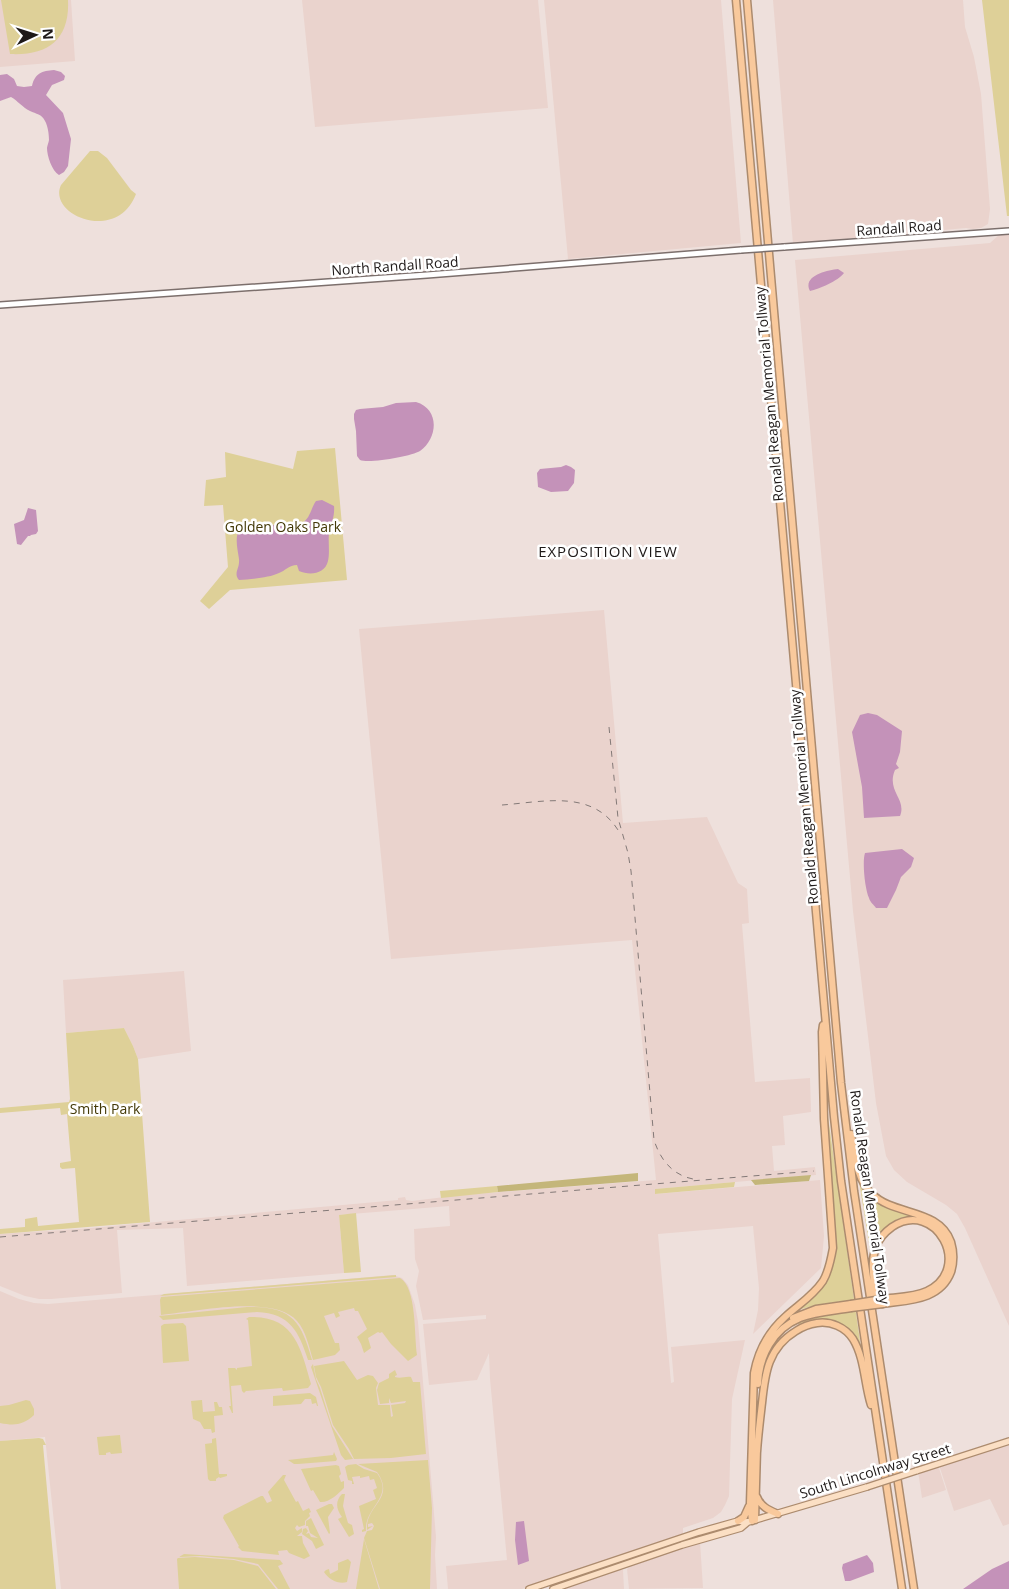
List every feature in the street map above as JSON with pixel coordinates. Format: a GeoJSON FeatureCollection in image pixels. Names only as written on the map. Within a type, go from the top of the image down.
{"type":"FeatureCollection","features":[{"type":"Feature","properties":{"kind":"highway","name":"Ronald Reagan Memorial Tollway"},"geometry":{"type":"LineString","coordinates":[[736,0],[834,1117],[841,1182],[902,1589]]}},
{"type":"Feature","properties":{"kind":"highway","name":"Ronald Reagan Memorial Tollway"},"geometry":{"type":"LineString","coordinates":[[747,0],[844,1107],[854,1191],[914,1589]]}},
{"type":"Feature","properties":{"kind":"highway"},"geometry":{"type":"LineString","coordinates":[[752,1521],[750,1503],[754,1373],[757,1360],[767,1339],[785,1316],[813,1293],[824,1280],[830,1266],[833,1248],[824,1119],[822,1032],[824,1014]]}},
{"type":"Feature","properties":{"kind":"highway"},"geometry":{"type":"LineString","coordinates":[[844,1107],[864,1185],[873,1196],[886,1203],[932,1220],[949,1237],[953,1247],[952,1270],[942,1287],[933,1294],[922,1298],[882,1301]]}},
{"type":"Feature","properties":{"kind":"highway"},"geometry":{"type":"LineString","coordinates":[[752,1521],[756,1493],[758,1380],[760,1362],[772,1340],[779,1332],[799,1319],[851,1306],[882,1301],[916,1294],[936,1286],[943,1278],[948,1265],[949,1254],[947,1244],[942,1235],[926,1222],[915,1220],[898,1223],[886,1231],[879,1240],[875,1249],[872,1267],[875,1297],[873,1315]]}},
{"type":"Feature","properties":{"kind":"highway"},"geometry":{"type":"LineString","coordinates":[[767,1339],[786,1321],[796,1316],[816,1309],[851,1306]]}},
{"type":"Feature","properties":{"kind":"highway"},"geometry":{"type":"LineString","coordinates":[[757,1452],[764,1378],[770,1358],[779,1345],[791,1334],[820,1322],[833,1324],[846,1331],[852,1338],[859,1354],[870,1401],[878,1422]]}},
{"type":"Feature","properties":{"kind":"highway"},"geometry":{"type":"LineString","coordinates":[[756,1493],[762,1505],[778,1514]]}},
{"type":"Feature","properties":{"kind":"highway"},"geometry":{"type":"LineString","coordinates":[[738,1521],[744,1517],[750,1503]]}},
{"type":"Feature","properties":{"kind":"main road","name":"Randall Road"},"geometry":{"type":"LineString","coordinates":[[791,246],[1009,231]]}},
{"type":"Feature","properties":{"kind":"main road","name":"North Randall Road"},"geometry":{"type":"LineString","coordinates":[[0,305],[399,277],[791,246]]}},
{"type":"Feature","properties":{"kind":"main road","name":"South Lincolnway Street"},"geometry":{"type":"LineString","coordinates":[[529,1589],[738,1521],[752,1521],[778,1514],[1009,1441]]}},
{"type":"Feature","properties":{"kind":"main road","name":"South Lincolnway Street"},"geometry":{"type":"LineString","coordinates":[[553,1589],[692,1542],[741,1528],[752,1521]]}},
{"type":"Feature","properties":{"kind":"shaded area"},"geometry":{"type":"Polygon","coordinates":[[[0,0],[71,0],[75,61],[0,67],[0,0]]]}},
{"type":"Feature","properties":{"kind":"shaded area"},"geometry":{"type":"Polygon","coordinates":[[[302,0],[538,0],[548,108],[315,127],[302,0]]]}},
{"type":"Feature","properties":{"kind":"shaded area"},"geometry":{"type":"Polygon","coordinates":[[[544,0],[721,0],[741,243],[568,259],[544,0]]]}},
{"type":"Feature","properties":{"kind":"shaded area"},"geometry":{"type":"Polygon","coordinates":[[[773,0],[963,0],[965,27],[974,57],[981,94],[990,209],[988,224],[981,228],[973,229],[966,228],[793,244],[773,0]]]}},
{"type":"Feature","properties":{"kind":"shaded area"},"geometry":{"type":"Polygon","coordinates":[[[54,70],[61,72],[65,76],[64,80],[52,85],[46,95],[63,113],[71,139],[68,166],[59,175],[52,167],[49,159],[47,148],[49,133],[44,119],[11,97],[0,101],[0,75],[7,74],[14,79],[17,86],[24,87],[32,86],[37,75],[54,70]]]}},
{"type":"Feature","properties":{"kind":"shaded area"},"geometry":{"type":"Polygon","coordinates":[[[1009,233],[1009,1326],[957,1214],[946,1205],[907,1182],[894,1170],[886,1156],[876,1103],[853,911],[795,260],[990,243],[1000,234],[1009,233]]]}},
{"type":"Feature","properties":{"kind":"shaded area"},"geometry":{"type":"Polygon","coordinates":[[[838,269],[844,273],[841,276],[828,284],[810,291],[808,286],[812,278],[822,272],[838,269]]]}},
{"type":"Feature","properties":{"kind":"shaded area"},"geometry":{"type":"Polygon","coordinates":[[[416,402],[424,406],[433,417],[433,432],[426,445],[420,451],[400,457],[372,461],[360,460],[357,456],[354,419],[356,410],[383,407],[396,403],[416,402]]]}},
{"type":"Feature","properties":{"kind":"shaded area"},"geometry":{"type":"Polygon","coordinates":[[[566,465],[575,470],[574,483],[568,491],[551,492],[538,487],[537,473],[540,469],[566,465]]]}},
{"type":"Feature","properties":{"kind":"shaded area"},"geometry":{"type":"Polygon","coordinates":[[[322,500],[334,506],[329,533],[328,561],[324,569],[316,573],[308,573],[299,571],[297,565],[294,565],[270,576],[239,580],[237,577],[239,559],[237,539],[238,532],[242,527],[248,524],[295,526],[305,521],[316,501],[322,500]]]}},
{"type":"Feature","properties":{"kind":"shaded area"},"geometry":{"type":"Polygon","coordinates":[[[28,508],[36,510],[38,531],[36,534],[28,536],[21,545],[17,544],[14,524],[24,520],[28,508]]]}},
{"type":"Feature","properties":{"kind":"shaded area"},"geometry":{"type":"Polygon","coordinates":[[[604,610],[623,823],[707,817],[738,883],[747,889],[749,923],[742,924],[755,1082],[810,1078],[811,1112],[783,1116],[785,1145],[772,1146],[774,1171],[815,1167],[816,1175],[655,1189],[656,1194],[820,1180],[824,1236],[821,1268],[753,1334],[758,1310],[759,1288],[753,1226],[658,1234],[671,1383],[674,1382],[671,1347],[745,1340],[732,1399],[729,1496],[721,1512],[713,1518],[683,1528],[683,1534],[522,1589],[448,1589],[446,1566],[507,1560],[489,1353],[477,1380],[429,1385],[423,1324],[486,1319],[486,1315],[423,1320],[416,1286],[419,1271],[415,1259],[414,1229],[450,1226],[449,1206],[339,1215],[344,1273],[187,1286],[183,1228],[117,1230],[122,1293],[51,1299],[25,1296],[0,1286],[0,1234],[79,1229],[398,1200],[398,1198],[405,1197],[406,1200],[412,1201],[461,1195],[656,1180],[632,940],[391,959],[359,629],[604,610]]]}},
{"type":"Feature","properties":{"kind":"shaded area"},"geometry":{"type":"Polygon","coordinates":[[[868,713],[877,715],[902,731],[900,752],[896,764],[899,768],[895,770],[893,777],[894,789],[901,805],[900,816],[864,818],[862,787],[852,732],[860,715],[868,713]]]}},
{"type":"Feature","properties":{"kind":"shaded area"},"geometry":{"type":"Polygon","coordinates":[[[902,849],[914,858],[911,867],[901,877],[887,908],[876,908],[866,888],[865,853],[902,849]]]}},
{"type":"Feature","properties":{"kind":"shaded area"},"geometry":{"type":"Polygon","coordinates":[[[184,971],[191,1051],[138,1059],[124,1028],[66,1033],[63,980],[184,971]]]}},
{"type":"Feature","properties":{"kind":"shaded area"},"geometry":{"type":"Polygon","coordinates":[[[638,1173],[638,1181],[498,1192],[497,1186],[638,1173]]]}},
{"type":"Feature","properties":{"kind":"shaded area"},"geometry":{"type":"Polygon","coordinates":[[[811,1175],[809,1181],[755,1185],[751,1180],[811,1175]]]}},
{"type":"Feature","properties":{"kind":"shaded area"},"geometry":{"type":"Polygon","coordinates":[[[393,1275],[402,1278],[408,1285],[415,1305],[418,1322],[436,1537],[437,1589],[61,1589],[45,1437],[0,1441],[0,1291],[19,1299],[48,1304],[393,1275]]]}},
{"type":"Feature","properties":{"kind":"shaded area"},"geometry":{"type":"Polygon","coordinates":[[[1009,1442],[1009,1524],[1003,1526],[990,1499],[954,1511],[939,1465],[1009,1442]]]}},
{"type":"Feature","properties":{"kind":"shaded area"},"geometry":{"type":"Polygon","coordinates":[[[938,1465],[946,1490],[922,1498],[918,1471],[938,1465]]]}},
{"type":"Feature","properties":{"kind":"shaded area"},"geometry":{"type":"Polygon","coordinates":[[[524,1521],[529,1561],[518,1565],[515,1540],[516,1522],[524,1521]]]}},
{"type":"Feature","properties":{"kind":"shaded area"},"geometry":{"type":"Polygon","coordinates":[[[700,1542],[703,1588],[629,1589],[627,1569],[632,1565],[700,1542]]]}},
{"type":"Feature","properties":{"kind":"shaded area"},"geometry":{"type":"Polygon","coordinates":[[[867,1555],[873,1563],[874,1572],[845,1581],[843,1564],[867,1555]]]}},
{"type":"Feature","properties":{"kind":"shaded area"},"geometry":{"type":"Polygon","coordinates":[[[1009,1561],[1009,1589],[963,1589],[992,1569],[1009,1561]]]}},
{"type":"Feature","properties":{"kind":"shaded area"},"geometry":{"type":"Polygon","coordinates":[[[619,1569],[623,1570],[624,1589],[560,1589],[619,1569]]]}},
{"type":"Feature","properties":{"kind":"green space"},"geometry":{"type":"Polygon","coordinates":[[[1,0],[68,0],[68,14],[65,26],[54,43],[45,48],[35,52],[10,54],[1,0]]]}},
{"type":"Feature","properties":{"kind":"green space"},"geometry":{"type":"Polygon","coordinates":[[[982,0],[1009,0],[1009,216],[1007,216],[982,0]]]}},
{"type":"Feature","properties":{"kind":"green space"},"geometry":{"type":"Polygon","coordinates":[[[90,151],[98,151],[107,158],[136,194],[127,209],[114,218],[100,221],[86,220],[64,206],[59,196],[61,185],[90,151]]]}},
{"type":"Feature","properties":{"kind":"green space","name":"Golden Oaks Park"},"geometry":{"type":"Polygon","coordinates":[[[335,448],[347,580],[230,590],[209,609],[200,601],[228,567],[223,505],[204,506],[206,480],[226,477],[225,452],[293,469],[297,451],[335,448]]]}},
{"type":"Feature","properties":{"kind":"green space","name":"Smith Park"},"geometry":{"type":"Polygon","coordinates":[[[124,1028],[138,1059],[150,1222],[0,1234],[0,1229],[25,1227],[25,1219],[37,1217],[38,1226],[79,1222],[75,1168],[62,1169],[60,1167],[60,1163],[71,1161],[67,1114],[61,1115],[60,1108],[0,1113],[0,1108],[69,1102],[66,1033],[124,1028]]]}},
{"type":"Feature","properties":{"kind":"green space"},"geometry":{"type":"Polygon","coordinates":[[[826,1110],[861,1348],[842,1326],[832,1320],[816,1320],[800,1325],[798,1323],[812,1318],[846,1312],[844,1301],[798,1310],[812,1297],[828,1277],[836,1249],[826,1110]]]}},
{"type":"Feature","properties":{"kind":"green space"},"geometry":{"type":"Polygon","coordinates":[[[859,1181],[863,1188],[917,1217],[900,1218],[888,1225],[870,1249],[859,1181]]]}},
{"type":"Feature","properties":{"kind":"green space"},"geometry":{"type":"Polygon","coordinates":[[[735,1182],[734,1187],[655,1194],[655,1189],[735,1182]]]}},
{"type":"Feature","properties":{"kind":"green space"},"geometry":{"type":"Polygon","coordinates":[[[497,1186],[498,1192],[441,1198],[440,1191],[497,1186]]]}},
{"type":"Feature","properties":{"kind":"green space"},"geometry":{"type":"Polygon","coordinates":[[[356,1213],[361,1272],[344,1273],[339,1215],[356,1213]]]}},
{"type":"Feature","properties":{"kind":"green space"},"geometry":{"type":"Polygon","coordinates":[[[396,1275],[396,1277],[160,1296],[164,1294],[396,1275]]]}},
{"type":"Feature","properties":{"kind":"green space"},"geometry":{"type":"Polygon","coordinates":[[[400,1278],[409,1291],[414,1313],[417,1355],[408,1361],[382,1332],[378,1332],[368,1338],[371,1348],[364,1353],[357,1337],[367,1329],[358,1311],[355,1311],[354,1308],[338,1312],[340,1316],[336,1318],[334,1313],[324,1316],[335,1343],[339,1343],[340,1350],[335,1355],[313,1360],[305,1334],[297,1321],[286,1313],[271,1308],[253,1306],[212,1308],[161,1315],[161,1297],[400,1278]]]}},
{"type":"Feature","properties":{"kind":"green space"},"geometry":{"type":"Polygon","coordinates":[[[247,1307],[274,1309],[292,1318],[303,1335],[312,1360],[308,1360],[301,1341],[292,1326],[278,1316],[268,1313],[257,1312],[163,1320],[159,1316],[247,1307]]]}},
{"type":"Feature","properties":{"kind":"green space"},"geometry":{"type":"Polygon","coordinates":[[[249,1317],[264,1318],[286,1328],[299,1346],[311,1384],[308,1388],[283,1391],[282,1388],[246,1391],[244,1393],[241,1385],[231,1386],[232,1413],[229,1406],[231,1406],[228,1368],[235,1368],[237,1370],[237,1368],[252,1366],[248,1320],[246,1319],[249,1317]]]}},
{"type":"Feature","properties":{"kind":"green space"},"geometry":{"type":"Polygon","coordinates":[[[183,1323],[186,1326],[189,1361],[163,1363],[161,1326],[164,1324],[183,1323]]]}},
{"type":"Feature","properties":{"kind":"green space"},"geometry":{"type":"Polygon","coordinates":[[[344,1361],[357,1380],[368,1375],[373,1376],[378,1383],[376,1388],[378,1405],[390,1405],[391,1417],[393,1416],[391,1405],[405,1403],[406,1401],[391,1403],[389,1398],[389,1403],[380,1404],[377,1390],[379,1383],[389,1378],[389,1374],[395,1370],[397,1375],[395,1377],[411,1377],[413,1382],[420,1382],[426,1454],[391,1458],[354,1459],[333,1425],[314,1366],[344,1361]]]}},
{"type":"Feature","properties":{"kind":"green space"},"geometry":{"type":"Polygon","coordinates":[[[313,1364],[316,1379],[332,1426],[353,1459],[345,1460],[341,1455],[311,1367],[313,1364]]]}},
{"type":"Feature","properties":{"kind":"green space"},"geometry":{"type":"Polygon","coordinates":[[[310,1393],[316,1397],[318,1406],[316,1403],[312,1404],[311,1399],[305,1399],[301,1404],[273,1406],[273,1396],[310,1393]]]}},
{"type":"Feature","properties":{"kind":"green space"},"geometry":{"type":"Polygon","coordinates":[[[26,1400],[30,1401],[34,1409],[34,1415],[18,1424],[0,1423],[0,1406],[26,1400]]]}},
{"type":"Feature","properties":{"kind":"green space"},"geometry":{"type":"Polygon","coordinates":[[[202,1400],[203,1412],[215,1411],[214,1402],[217,1402],[219,1407],[222,1407],[223,1415],[214,1416],[215,1432],[212,1433],[211,1429],[204,1429],[200,1422],[193,1419],[191,1401],[202,1400]]]}},
{"type":"Feature","properties":{"kind":"green space"},"geometry":{"type":"Polygon","coordinates":[[[120,1435],[122,1453],[111,1454],[110,1452],[106,1453],[106,1455],[99,1455],[97,1437],[120,1435]]]}},
{"type":"Feature","properties":{"kind":"green space"},"geometry":{"type":"Polygon","coordinates":[[[216,1438],[219,1474],[227,1474],[227,1476],[219,1477],[216,1481],[210,1481],[208,1479],[205,1444],[212,1443],[212,1439],[216,1438]]]}},
{"type":"Feature","properties":{"kind":"green space"},"geometry":{"type":"Polygon","coordinates":[[[43,1439],[46,1445],[43,1445],[56,1589],[0,1589],[0,1441],[43,1439]]]}},
{"type":"Feature","properties":{"kind":"green space"},"geometry":{"type":"Polygon","coordinates":[[[334,1452],[336,1461],[294,1464],[288,1460],[333,1455],[334,1452]]]}},
{"type":"Feature","properties":{"kind":"green space"},"geometry":{"type":"Polygon","coordinates":[[[428,1460],[432,1508],[430,1589],[380,1589],[364,1538],[367,1531],[372,1530],[374,1526],[372,1523],[368,1524],[368,1527],[373,1526],[367,1530],[368,1521],[370,1514],[382,1496],[382,1481],[377,1472],[358,1464],[428,1460]]]}},
{"type":"Feature","properties":{"kind":"green space"},"geometry":{"type":"Polygon","coordinates":[[[356,1464],[377,1473],[382,1481],[383,1489],[381,1496],[369,1515],[366,1531],[362,1532],[364,1529],[359,1506],[376,1499],[373,1490],[377,1488],[374,1479],[370,1480],[369,1476],[352,1477],[354,1484],[348,1480],[345,1467],[356,1464]]]}},
{"type":"Feature","properties":{"kind":"green space"},"geometry":{"type":"Polygon","coordinates":[[[339,1466],[341,1474],[339,1476],[341,1482],[344,1481],[344,1488],[330,1500],[320,1502],[313,1490],[311,1491],[301,1469],[339,1466]]]}},
{"type":"Feature","properties":{"kind":"green space"},"geometry":{"type":"Polygon","coordinates":[[[283,1475],[286,1475],[284,1480],[296,1502],[298,1501],[303,1511],[309,1508],[311,1512],[305,1521],[305,1525],[299,1527],[297,1525],[295,1528],[297,1531],[302,1528],[302,1532],[297,1536],[302,1536],[303,1543],[310,1556],[304,1559],[289,1553],[287,1550],[278,1551],[279,1555],[242,1551],[223,1518],[224,1515],[261,1496],[263,1496],[267,1503],[272,1501],[268,1492],[283,1475]]]}},
{"type":"Feature","properties":{"kind":"green space"},"geometry":{"type":"Polygon","coordinates":[[[342,1494],[345,1494],[343,1506],[348,1523],[352,1525],[354,1534],[349,1537],[338,1519],[342,1517],[337,1505],[338,1499],[342,1494]]]}},
{"type":"Feature","properties":{"kind":"green space"},"geometry":{"type":"Polygon","coordinates":[[[332,1504],[334,1508],[328,1517],[329,1534],[316,1510],[332,1504]]]}},
{"type":"Feature","properties":{"kind":"green space"},"geometry":{"type":"Polygon","coordinates":[[[311,1518],[324,1545],[316,1549],[312,1541],[302,1534],[303,1529],[306,1528],[308,1531],[306,1534],[309,1533],[311,1537],[318,1538],[310,1533],[308,1526],[306,1526],[306,1521],[311,1518]]]}},
{"type":"Feature","properties":{"kind":"green space"},"geometry":{"type":"Polygon","coordinates":[[[364,1539],[378,1586],[379,1589],[356,1589],[364,1539]]]}},
{"type":"Feature","properties":{"kind":"green space"},"geometry":{"type":"Polygon","coordinates":[[[184,1554],[280,1560],[283,1564],[278,1566],[290,1589],[278,1589],[258,1564],[234,1559],[200,1556],[179,1557],[184,1554]]]}},
{"type":"Feature","properties":{"kind":"green space"},"geometry":{"type":"Polygon","coordinates":[[[195,1557],[234,1560],[258,1566],[276,1589],[179,1589],[177,1559],[195,1557]]]}},
{"type":"Feature","properties":{"kind":"green space"},"geometry":{"type":"Polygon","coordinates":[[[348,1559],[351,1562],[347,1582],[334,1581],[324,1572],[329,1569],[330,1574],[338,1570],[338,1563],[348,1559]]]}},
{"type":"Feature","properties":{"kind":"railway"},"geometry":{"type":"LineString","coordinates":[[609,727],[618,818],[631,871],[654,1140],[663,1160],[679,1174],[693,1179]]}},
{"type":"Feature","properties":{"kind":"railway"},"geometry":{"type":"LineString","coordinates":[[502,805],[550,801],[581,803],[595,808],[607,817],[618,830]]}},
{"type":"Feature","properties":{"kind":"railway"},"geometry":{"type":"LineString","coordinates":[[0,1237],[814,1171]]}},
{"type":"Feature","properties":{"kind":"district","name":"EXPOSITION VIEW"},"geometry":{"type":"Point","coordinates":[608,552]}}]}
